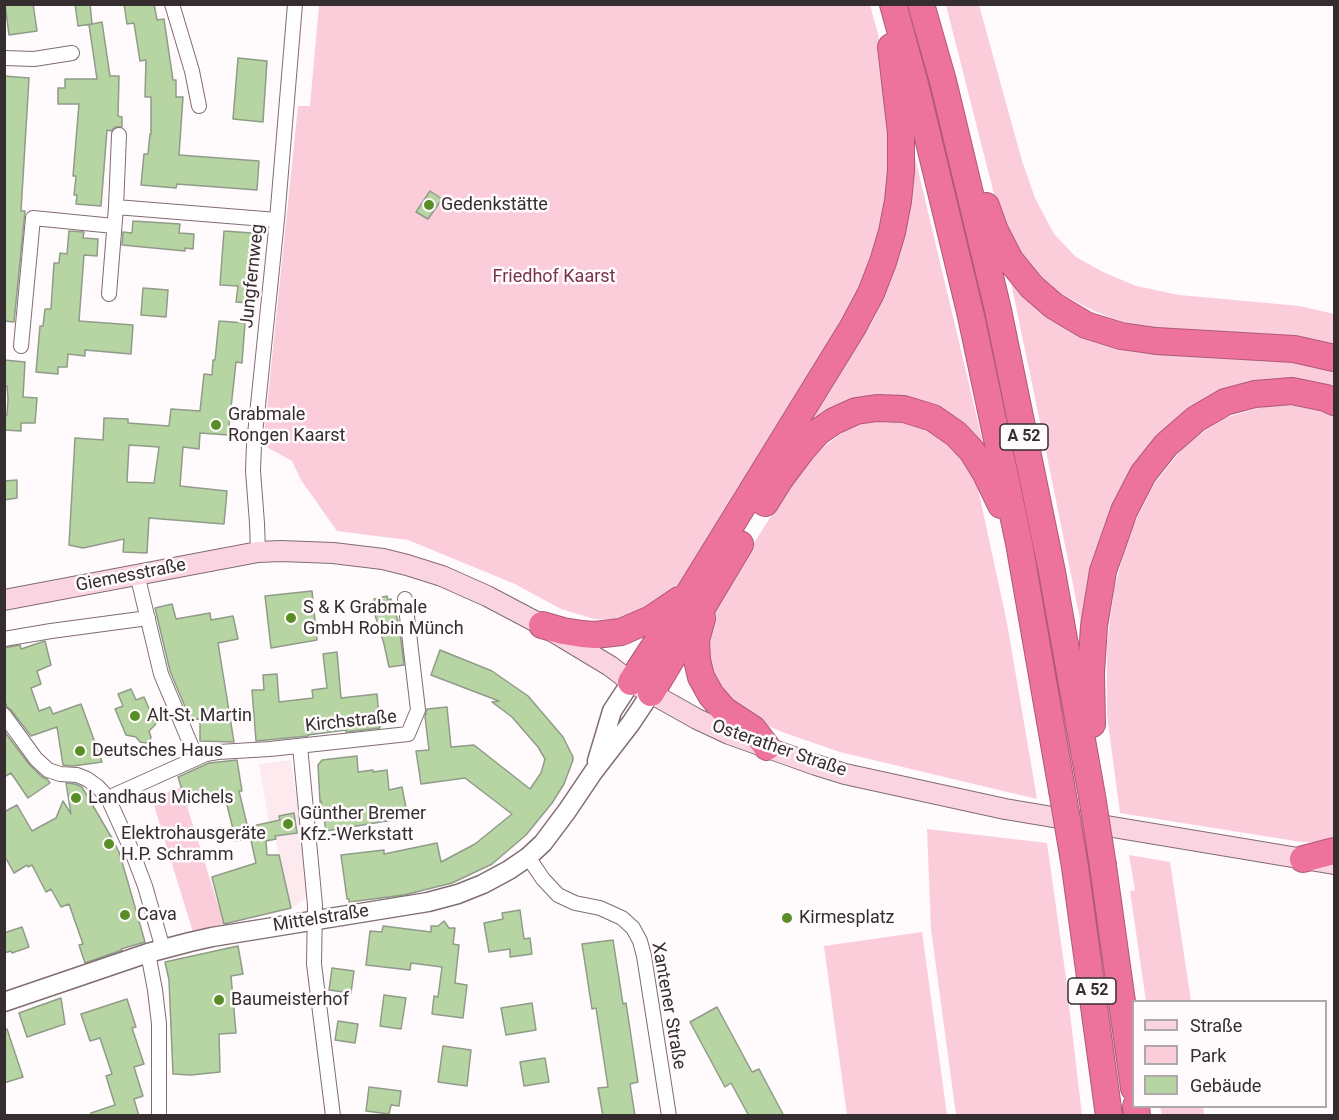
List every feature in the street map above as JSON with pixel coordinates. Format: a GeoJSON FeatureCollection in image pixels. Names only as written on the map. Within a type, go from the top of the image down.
{"type":"FeatureCollection","features":[{"type":"Feature","properties":{"kind":"highway"},"geometry":{"type":"LineString","coordinates":[[641,688],[700,593],[853,327],[884,262],[898,201],[901,171],[901,133],[886,4]]}},
{"type":"Feature","properties":{"kind":"highway","name":"A 52"},"geometry":{"type":"LineString","coordinates":[[893,4],[916,88],[971,316],[1019,543],[1075,867],[1109,1116]]}},
{"type":"Feature","properties":{"kind":"highway","name":"A 52"},"geometry":{"type":"LineString","coordinates":[[921,4],[943,81],[1000,321],[1052,572],[1092,796],[1132,1074]]}},
{"type":"Feature","properties":{"kind":"highway"},"geometry":{"type":"LineString","coordinates":[[943,81],[995,231],[1010,260],[1032,287],[1054,306],[1086,325],[1121,336],[1156,341],[1294,349],[1335,358]]}},
{"type":"Feature","properties":{"kind":"highway"},"geometry":{"type":"LineString","coordinates":[[1092,796],[1091,673],[1094,626],[1103,571],[1124,511],[1143,474],[1166,446],[1196,418],[1225,402],[1255,394],[1292,391],[1335,402]]}},
{"type":"Feature","properties":{"kind":"highway"},"geometry":{"type":"LineString","coordinates":[[542,625],[582,634],[621,632],[700,593],[801,451],[818,432],[834,421],[856,411],[878,408],[904,409],[933,418],[956,434],[972,451],[985,472],[1019,543]]}},
{"type":"Feature","properties":{"kind":"highway"},"geometry":{"type":"LineString","coordinates":[[700,593],[700,621],[696,640],[701,677],[711,695],[724,710],[753,729],[768,747]]}},
{"type":"Feature","properties":{"kind":"highway"},"geometry":{"type":"LineString","coordinates":[[1303,859],[1335,851]]}},
{"type":"Feature","properties":{"kind":"main road","name":"Giemesstraße"},"geometry":{"type":"LineString","coordinates":[[4,600],[258,552]]}},
{"type":"Feature","properties":{"kind":"main road","name":"Osterather Straße"},"geometry":{"type":"LineString","coordinates":[[258,552],[333,553],[367,557],[407,565],[442,576],[542,625],[610,666],[641,688],[708,724],[729,734],[845,774],[1005,809],[1335,864]]}},
{"type":"Feature","properties":{"kind":"street"},"geometry":{"type":"LineString","coordinates":[[172,4],[192,71],[199,106]]}},
{"type":"Feature","properties":{"kind":"street","name":"Jungfernweg"},"geometry":{"type":"LineString","coordinates":[[258,552],[253,471],[254,444],[277,220],[295,4]]}},
{"type":"Feature","properties":{"kind":"street"},"geometry":{"type":"LineString","coordinates":[[4,58],[34,59],[72,53]]}},
{"type":"Feature","properties":{"kind":"street"},"geometry":{"type":"LineString","coordinates":[[109,294],[119,135]]}},
{"type":"Feature","properties":{"kind":"street"},"geometry":{"type":"LineString","coordinates":[[116,207],[277,220]]}},
{"type":"Feature","properties":{"kind":"street"},"geometry":{"type":"LineString","coordinates":[[21,346],[33,218],[114,226]]}},
{"type":"Feature","properties":{"kind":"street"},"geometry":{"type":"LineString","coordinates":[[137,574],[161,674],[196,757]]}},
{"type":"Feature","properties":{"kind":"street","name":"Kirchstraße"},"geometry":{"type":"LineString","coordinates":[[108,798],[196,757],[218,752],[408,734],[418,710],[405,599]]}},
{"type":"Feature","properties":{"kind":"street"},"geometry":{"type":"LineString","coordinates":[[4,639],[148,618]]}},
{"type":"Feature","properties":{"kind":"street","name":"Mittelstraße"},"geometry":{"type":"LineString","coordinates":[[7,997],[155,951],[212,937],[428,902],[483,884],[509,870],[543,843],[631,723],[641,688]]}},
{"type":"Feature","properties":{"kind":"street"},"geometry":{"type":"LineString","coordinates":[[4,715],[36,759],[48,770],[60,774],[77,775],[98,787],[108,798],[131,849],[145,886],[155,951],[154,990],[159,1024],[159,1116]]}},
{"type":"Feature","properties":{"kind":"street"},"geometry":{"type":"LineString","coordinates":[[300,746],[315,905],[314,964],[333,1116]]}},
{"type":"Feature","properties":{"kind":"street","name":"Xantener Straße"},"geometry":{"type":"LineString","coordinates":[[528,857],[543,879],[558,895],[575,903],[600,908],[622,918],[633,928],[644,956],[669,1116]]}},
{"type":"Feature","properties":{"kind":"shaded area"},"geometry":{"type":"Polygon","coordinates":[[[291,760],[307,875],[307,891],[303,901],[291,908],[272,823],[269,823],[259,764],[291,760]]]}},
{"type":"Feature","properties":{"kind":"green space","name":"Friedhof Kaarst"},"geometry":{"type":"Polygon","coordinates":[[[319,5],[870,5],[878,34],[892,141],[883,218],[862,288],[696,562],[674,588],[623,620],[594,619],[561,609],[515,584],[408,540],[337,531],[301,480],[292,461],[263,445],[298,106],[310,106],[319,5]]]}},
{"type":"Feature","properties":{"kind":"green space"},"geometry":{"type":"Polygon","coordinates":[[[946,5],[979,5],[1022,161],[1035,198],[1054,234],[1076,257],[1136,286],[1179,295],[1300,306],[1334,314],[1334,344],[1294,336],[1159,328],[1121,322],[1061,294],[1041,277],[1019,251],[1005,226],[995,198],[946,5]]]}},
{"type":"Feature","properties":{"kind":"green space"},"geometry":{"type":"Polygon","coordinates":[[[913,149],[983,443],[964,424],[913,399],[801,435],[874,319],[889,277],[913,149]]]}},
{"type":"Feature","properties":{"kind":"green space"},"geometry":{"type":"Polygon","coordinates":[[[1009,273],[1052,313],[1334,365],[1334,393],[1277,386],[1161,443],[1083,634],[1046,451],[1009,273]]]}},
{"type":"Feature","properties":{"kind":"green space"},"geometry":{"type":"Polygon","coordinates":[[[1291,405],[1334,415],[1334,840],[1327,843],[1302,842],[1120,813],[1107,715],[1107,645],[1114,589],[1129,534],[1154,484],[1186,444],[1224,418],[1266,406],[1291,405]]]}},
{"type":"Feature","properties":{"kind":"green space"},"geometry":{"type":"Polygon","coordinates":[[[893,417],[928,426],[956,446],[974,470],[1007,623],[1037,799],[840,752],[782,732],[742,714],[709,676],[708,624],[725,589],[800,470],[853,424],[893,417]]]}},
{"type":"Feature","properties":{"kind":"green space"},"geometry":{"type":"Polygon","coordinates":[[[181,787],[224,924],[193,932],[152,799],[181,787]]]}},
{"type":"Feature","properties":{"kind":"green space"},"geometry":{"type":"Polygon","coordinates":[[[927,829],[1047,843],[1082,1115],[956,1115],[931,929],[927,829]]]}},
{"type":"Feature","properties":{"kind":"green space"},"geometry":{"type":"Polygon","coordinates":[[[1129,855],[1170,862],[1191,1000],[1146,1000],[1130,891],[1135,890],[1129,855]]]}},
{"type":"Feature","properties":{"kind":"green space"},"geometry":{"type":"Polygon","coordinates":[[[922,932],[947,1115],[847,1115],[824,946],[922,932]]]}},
{"type":"Feature","properties":{"kind":"green space"},"geometry":{"type":"Polygon","coordinates":[[[1160,1108],[1203,1108],[1204,1115],[1162,1115],[1160,1108]]]}},
{"type":"Feature","properties":{"kind":"building"},"geometry":{"type":"Polygon","coordinates":[[[5,4],[33,4],[37,31],[9,35],[5,4]]]}},
{"type":"Feature","properties":{"kind":"building"},"geometry":{"type":"Polygon","coordinates":[[[75,4],[90,4],[92,24],[78,26],[75,4]]]}},
{"type":"Feature","properties":{"kind":"building"},"geometry":{"type":"Polygon","coordinates":[[[124,4],[154,4],[157,20],[164,19],[173,80],[176,80],[176,97],[183,97],[179,155],[259,161],[257,190],[177,184],[176,188],[141,185],[144,154],[148,154],[151,134],[151,97],[145,97],[146,60],[140,61],[134,23],[127,24],[124,4]]]}},
{"type":"Feature","properties":{"kind":"building"},"geometry":{"type":"Polygon","coordinates":[[[102,22],[110,76],[119,76],[118,116],[122,117],[122,127],[107,130],[101,206],[76,204],[77,195],[74,195],[76,176],[73,176],[79,104],[58,104],[58,88],[65,88],[65,79],[97,79],[89,25],[102,22]]]}},
{"type":"Feature","properties":{"kind":"building"},"geometry":{"type":"Polygon","coordinates":[[[238,58],[267,61],[263,122],[233,119],[238,58]]]}},
{"type":"Feature","properties":{"kind":"building"},"geometry":{"type":"Polygon","coordinates":[[[4,76],[29,78],[21,211],[25,211],[14,322],[4,321],[4,76]]]}},
{"type":"Feature","properties":{"kind":"building","name":"Gedenkstätte"},"geometry":{"type":"Polygon","coordinates":[[[430,191],[442,199],[428,219],[416,212],[430,191]]]}},
{"type":"Feature","properties":{"kind":"building"},"geometry":{"type":"Polygon","coordinates":[[[133,221],[180,224],[179,233],[194,234],[193,249],[185,248],[185,251],[122,245],[123,232],[132,233],[133,221]]]}},
{"type":"Feature","properties":{"kind":"building"},"geometry":{"type":"Polygon","coordinates":[[[69,231],[84,232],[83,238],[98,239],[97,256],[84,255],[79,321],[133,325],[131,354],[85,350],[85,356],[68,354],[67,367],[58,367],[58,374],[36,372],[40,326],[43,326],[45,309],[51,309],[54,263],[59,263],[60,253],[67,254],[69,231]]]}},
{"type":"Feature","properties":{"kind":"building"},"geometry":{"type":"Polygon","coordinates":[[[224,231],[252,233],[248,287],[252,287],[250,303],[236,302],[238,286],[220,285],[224,231]]]}},
{"type":"Feature","properties":{"kind":"building"},"geometry":{"type":"Polygon","coordinates":[[[143,288],[168,290],[166,317],[141,315],[143,288]]]}},
{"type":"Feature","properties":{"kind":"building"},"geometry":{"type":"Polygon","coordinates":[[[219,321],[245,323],[242,363],[236,362],[228,435],[200,433],[199,449],[183,447],[180,486],[227,491],[224,524],[149,518],[147,553],[123,552],[124,539],[83,548],[69,545],[75,438],[103,440],[104,418],[128,419],[128,423],[169,426],[171,409],[200,411],[204,374],[212,375],[213,360],[215,360],[219,321]],[[129,445],[127,482],[154,483],[159,447],[129,445]]]}},
{"type":"Feature","properties":{"kind":"building"},"geometry":{"type":"Polygon","coordinates":[[[4,360],[25,362],[23,397],[37,398],[35,423],[21,423],[21,431],[4,430],[4,415],[7,415],[8,399],[7,386],[4,386],[4,360]]]}},
{"type":"Feature","properties":{"kind":"building"},"geometry":{"type":"Polygon","coordinates":[[[17,480],[17,498],[4,500],[4,481],[17,480]]]}},
{"type":"Feature","properties":{"kind":"building","name":"S & K Grabmale GmbH Robin Münch"},"geometry":{"type":"Polygon","coordinates":[[[312,591],[317,640],[271,648],[265,596],[312,591]]]}},
{"type":"Feature","properties":{"kind":"building"},"geometry":{"type":"Polygon","coordinates":[[[387,596],[388,600],[391,599],[399,624],[404,665],[389,667],[372,605],[375,604],[374,599],[387,596]]]}},
{"type":"Feature","properties":{"kind":"building"},"geometry":{"type":"Polygon","coordinates":[[[172,604],[176,619],[210,613],[211,620],[233,616],[238,639],[218,643],[234,742],[200,741],[200,718],[191,721],[170,671],[155,608],[172,604]]]}},
{"type":"Feature","properties":{"kind":"building"},"geometry":{"type":"Polygon","coordinates":[[[45,641],[51,665],[37,671],[41,684],[31,688],[39,711],[50,707],[53,714],[81,704],[102,762],[63,765],[57,727],[31,736],[7,707],[4,699],[4,648],[20,645],[21,649],[45,641]]]}},
{"type":"Feature","properties":{"kind":"building"},"geometry":{"type":"Polygon","coordinates":[[[440,650],[492,671],[528,696],[563,737],[573,760],[564,784],[552,803],[526,835],[492,864],[452,883],[404,895],[349,902],[341,855],[384,850],[384,854],[437,843],[441,862],[475,844],[512,814],[465,778],[421,784],[416,751],[429,750],[425,717],[427,709],[447,707],[451,747],[474,745],[530,789],[541,773],[545,759],[538,747],[512,717],[492,702],[499,701],[431,675],[440,650]]]}},
{"type":"Feature","properties":{"kind":"building"},"geometry":{"type":"Polygon","coordinates":[[[337,652],[341,698],[377,694],[380,728],[256,741],[252,690],[264,690],[263,675],[277,674],[279,702],[313,698],[312,690],[327,688],[323,654],[337,652]]]}},
{"type":"Feature","properties":{"kind":"building","name":"Alt-St. Martin"},"geometry":{"type":"Polygon","coordinates":[[[131,689],[136,700],[144,697],[156,724],[149,731],[150,741],[145,743],[140,742],[136,737],[126,735],[115,709],[123,706],[118,694],[131,689]]]}},
{"type":"Feature","properties":{"kind":"building"},"geometry":{"type":"Polygon","coordinates":[[[4,731],[29,764],[50,783],[28,798],[11,773],[4,777],[4,731]]]}},
{"type":"Feature","properties":{"kind":"building"},"geometry":{"type":"Polygon","coordinates":[[[357,756],[358,772],[387,770],[389,790],[402,787],[407,813],[405,818],[326,831],[320,802],[318,765],[322,760],[357,756]]]}},
{"type":"Feature","properties":{"kind":"building"},"geometry":{"type":"Polygon","coordinates":[[[237,760],[242,791],[239,791],[250,837],[236,841],[224,793],[187,805],[178,777],[209,763],[237,760]]]}},
{"type":"Feature","properties":{"kind":"building"},"geometry":{"type":"Polygon","coordinates":[[[66,783],[82,787],[119,852],[145,942],[85,963],[79,945],[83,944],[69,904],[61,907],[51,889],[46,892],[32,865],[28,867],[27,865],[14,873],[4,855],[4,812],[17,805],[32,831],[56,818],[63,801],[71,814],[66,783]]]}},
{"type":"Feature","properties":{"kind":"building"},"geometry":{"type":"Polygon","coordinates":[[[294,813],[297,833],[275,836],[276,839],[266,841],[267,855],[279,855],[291,908],[224,924],[212,877],[256,863],[248,827],[280,820],[279,816],[294,813]]]}},
{"type":"Feature","properties":{"kind":"building"},"geometry":{"type":"Polygon","coordinates":[[[520,910],[524,939],[530,938],[532,954],[510,957],[510,949],[489,952],[484,923],[503,919],[502,913],[520,910]]]}},
{"type":"Feature","properties":{"kind":"building"},"geometry":{"type":"Polygon","coordinates":[[[444,921],[449,928],[455,928],[453,944],[459,945],[455,983],[467,985],[463,1018],[432,1014],[434,996],[438,997],[442,967],[411,963],[410,970],[366,965],[370,931],[382,932],[383,926],[431,932],[431,926],[438,926],[444,921]]]}},
{"type":"Feature","properties":{"kind":"building"},"geometry":{"type":"Polygon","coordinates":[[[22,927],[29,947],[12,953],[11,951],[4,953],[4,933],[22,927]]]}},
{"type":"Feature","properties":{"kind":"building"},"geometry":{"type":"Polygon","coordinates":[[[613,940],[623,1004],[626,1003],[638,1082],[630,1084],[635,1116],[603,1116],[598,1088],[608,1087],[596,1008],[592,1009],[582,944],[613,940]]]}},
{"type":"Feature","properties":{"kind":"building","name":"Baumeisterhof"},"geometry":{"type":"Polygon","coordinates":[[[238,946],[243,974],[231,976],[236,1033],[219,1034],[220,1072],[173,1074],[169,980],[165,962],[238,946]]]}},
{"type":"Feature","properties":{"kind":"building"},"geometry":{"type":"Polygon","coordinates":[[[332,968],[354,971],[351,993],[329,990],[332,968]]]}},
{"type":"Feature","properties":{"kind":"building"},"geometry":{"type":"Polygon","coordinates":[[[384,995],[406,998],[401,1029],[380,1026],[384,995]]]}},
{"type":"Feature","properties":{"kind":"building"},"geometry":{"type":"Polygon","coordinates":[[[61,998],[65,1024],[27,1037],[19,1013],[61,998]]]}},
{"type":"Feature","properties":{"kind":"building"},"geometry":{"type":"Polygon","coordinates":[[[127,999],[136,1027],[132,1028],[144,1064],[134,1067],[143,1096],[134,1099],[139,1116],[91,1116],[91,1113],[115,1105],[106,1076],[112,1074],[100,1038],[90,1041],[81,1014],[127,999]]]}},
{"type":"Feature","properties":{"kind":"building"},"geometry":{"type":"Polygon","coordinates":[[[532,1003],[536,1030],[506,1035],[501,1008],[532,1003]]]}},
{"type":"Feature","properties":{"kind":"building"},"geometry":{"type":"Polygon","coordinates":[[[717,1007],[752,1072],[759,1069],[784,1116],[749,1116],[731,1083],[725,1087],[690,1022],[717,1007]]]}},
{"type":"Feature","properties":{"kind":"building"},"geometry":{"type":"Polygon","coordinates":[[[338,1021],[358,1024],[355,1043],[335,1040],[338,1021]]]}},
{"type":"Feature","properties":{"kind":"building"},"geometry":{"type":"Polygon","coordinates":[[[7,1029],[23,1077],[4,1083],[4,1030],[7,1029]]]}},
{"type":"Feature","properties":{"kind":"building"},"geometry":{"type":"Polygon","coordinates":[[[443,1046],[471,1050],[467,1086],[438,1082],[443,1046]]]}},
{"type":"Feature","properties":{"kind":"building"},"geometry":{"type":"Polygon","coordinates":[[[545,1058],[549,1082],[524,1086],[520,1062],[545,1058]]]}},
{"type":"Feature","properties":{"kind":"building"},"geometry":{"type":"Polygon","coordinates":[[[369,1087],[401,1091],[399,1106],[391,1105],[389,1114],[366,1111],[369,1087]]]}},
{"type":"Feature","properties":{"kind":"place","name":"Gedenkstätte"},"geometry":{"type":"Point","coordinates":[429,205]}},
{"type":"Feature","properties":{"kind":"place","name":"Grabmale Rongen Kaarst"},"geometry":{"type":"Point","coordinates":[216,425]}},
{"type":"Feature","properties":{"kind":"place","name":"S & K Grabmale GmbH Robin Münch"},"geometry":{"type":"Point","coordinates":[291,618]}},
{"type":"Feature","properties":{"kind":"place","name":"Alt-St. Martin"},"geometry":{"type":"Point","coordinates":[135,716]}},
{"type":"Feature","properties":{"kind":"place","name":"Deutsches Haus"},"geometry":{"type":"Point","coordinates":[80,751]}},
{"type":"Feature","properties":{"kind":"place","name":"Landhaus Michels"},"geometry":{"type":"Point","coordinates":[76,798]}},
{"type":"Feature","properties":{"kind":"place","name":"Günther Bremer Kfz.-Werkstatt"},"geometry":{"type":"Point","coordinates":[288,824]}},
{"type":"Feature","properties":{"kind":"place","name":"Elektrohausgeräte H.P. Schramm"},"geometry":{"type":"Point","coordinates":[109,844]}},
{"type":"Feature","properties":{"kind":"place","name":"Cava"},"geometry":{"type":"Point","coordinates":[125,915]}},
{"type":"Feature","properties":{"kind":"place","name":"Kirmesplatz"},"geometry":{"type":"Point","coordinates":[787,918]}},
{"type":"Feature","properties":{"kind":"place","name":"Baumeisterhof"},"geometry":{"type":"Point","coordinates":[219,1000]}}]}
